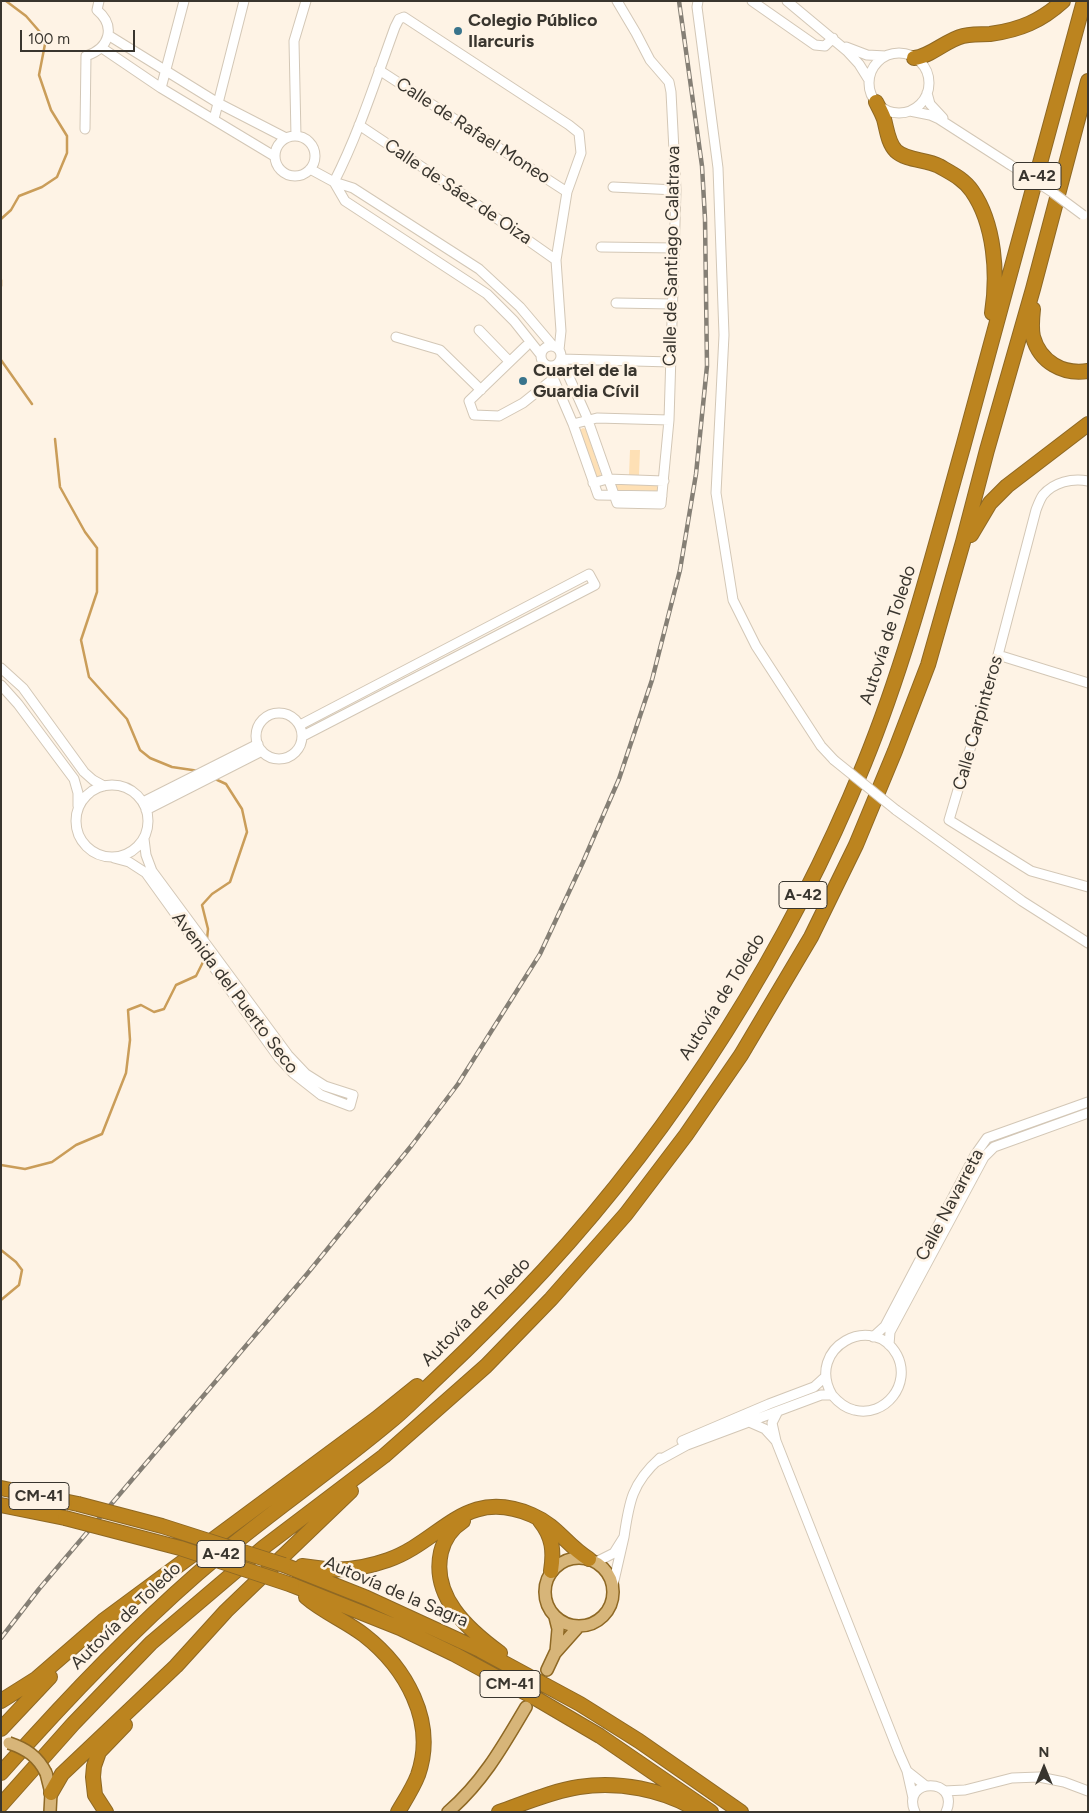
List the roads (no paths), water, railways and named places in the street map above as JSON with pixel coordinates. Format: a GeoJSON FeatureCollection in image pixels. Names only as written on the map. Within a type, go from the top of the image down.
{"type":"FeatureCollection","features":[{"type":"Feature","properties":{"kind":"highway"},"geometry":{"type":"LineString","coordinates":[[914,58],[924,56],[944,44],[964,36],[1012,31],[1028,25],[1053,11],[1063,1]]}},
{"type":"Feature","properties":{"kind":"highway","name":"Autovía de Toledo"},"geometry":{"type":"LineString","coordinates":[[1,1773],[58,1709],[132,1633],[198,1573],[395,1418],[461,1356],[546,1268],[635,1162],[720,1040],[784,933],[863,766],[888,700],[913,627],[990,351],[1084,1]]}},
{"type":"Feature","properties":{"kind":"highway","name":"A-42"},"geometry":{"type":"LineString","coordinates":[[1,1806],[73,1724],[151,1643],[264,1547],[384,1456],[486,1366],[551,1299],[626,1214],[686,1134],[741,1055],[811,936],[856,845],[896,751],[928,665],[1033,289],[1088,81]]}},
{"type":"Feature","properties":{"kind":"highway"},"geometry":{"type":"LineString","coordinates":[[876,102],[884,118],[895,150],[901,155],[936,164],[958,177],[972,190],[982,208],[989,229],[994,271],[995,297],[987,341],[990,351]]}},
{"type":"Feature","properties":{"kind":"highway"},"geometry":{"type":"LineString","coordinates":[[1033,289],[1032,335],[1040,352],[1060,369],[1078,372],[1088,371]]}},
{"type":"Feature","properties":{"kind":"highway"},"geometry":{"type":"LineString","coordinates":[[963,542],[970,536],[990,503],[1008,486],[1088,424]]}},
{"type":"Feature","properties":{"kind":"highway"},"geometry":{"type":"LineString","coordinates":[[1,1701],[36,1679],[103,1621],[376,1419],[443,1365],[461,1356]]}},
{"type":"Feature","properties":{"kind":"highway"},"geometry":{"type":"LineString","coordinates":[[52,1806],[62,1774],[176,1666],[226,1611],[377,1466],[384,1456]]}},
{"type":"Feature","properties":{"kind":"highway","name":"CM-41"},"geometry":{"type":"LineString","coordinates":[[1,1488],[78,1504],[162,1526],[284,1565],[305,1569]]}},
{"type":"Feature","properties":{"kind":"highway","name":"Autovía de la Sagra"},"geometry":{"type":"LineString","coordinates":[[1,1505],[65,1518],[180,1548],[292,1585],[400,1628],[454,1654],[600,1736],[712,1812]]}},
{"type":"Feature","properties":{"kind":"highway"},"geometry":{"type":"LineString","coordinates":[[305,1569],[349,1569],[371,1566],[404,1553],[452,1520],[464,1514],[479,1510],[504,1508],[519,1510],[536,1517],[556,1529],[569,1544],[592,1560]]}},
{"type":"Feature","properties":{"kind":"highway"},"geometry":{"type":"LineString","coordinates":[[479,1510],[458,1524],[448,1536],[440,1555],[439,1577],[442,1590],[450,1604],[467,1625],[505,1657],[514,1668]]}},
{"type":"Feature","properties":{"kind":"highway"},"geometry":{"type":"LineString","coordinates":[[536,1517],[543,1525],[552,1543],[551,1571]]}},
{"type":"Feature","properties":{"kind":"highway","name":"Autovía de la Sagra"},"geometry":{"type":"LineString","coordinates":[[305,1569],[438,1629],[580,1704],[639,1741],[741,1812]]}},
{"type":"Feature","properties":{"kind":"highway"},"geometry":{"type":"LineString","coordinates":[[292,1585],[311,1601],[364,1634],[386,1654],[402,1673],[412,1692],[420,1714],[423,1735],[422,1754],[418,1774],[398,1812]]}},
{"type":"Feature","properties":{"kind":"highway"},"geometry":{"type":"LineString","coordinates":[[1,1729],[77,1649],[128,1602]]}},
{"type":"Feature","properties":{"kind":"highway"},"geometry":{"type":"LineString","coordinates":[[106,1812],[95,1795],[94,1766],[99,1752],[161,1687],[176,1666]]}},
{"type":"Feature","properties":{"kind":"highway"},"geometry":{"type":"LineString","coordinates":[[499,1812],[554,1793],[579,1787],[603,1785],[624,1786],[652,1791],[674,1799],[699,1812]]}},
{"type":"Feature","properties":{"kind":"main road"},"geometry":{"type":"LineString","coordinates":[[555,1617],[570,1625],[579,1626],[589,1625],[598,1621],[606,1614],[614,1595],[610,1576],[604,1568],[592,1560],[578,1557],[568,1559],[551,1571],[546,1580],[544,1590],[545,1600],[555,1617],[558,1629],[555,1654]]}},
{"type":"Feature","properties":{"kind":"main road"},"geometry":{"type":"LineString","coordinates":[[547,1670],[555,1654],[579,1626]]}},
{"type":"Feature","properties":{"kind":"main road"},"geometry":{"type":"LineString","coordinates":[[448,1812],[468,1794],[488,1769],[526,1707]]}},
{"type":"Feature","properties":{"kind":"main road"},"geometry":{"type":"LineString","coordinates":[[5,1743],[27,1750],[34,1756],[46,1773],[52,1806]]}},
{"type":"Feature","properties":{"kind":"street"},"geometry":{"type":"LineString","coordinates":[[85,129],[86,56],[96,53],[102,48],[108,35],[108,24],[104,16],[97,10],[99,1]]}},
{"type":"Feature","properties":{"kind":"street"},"geometry":{"type":"LineString","coordinates":[[162,88],[184,1]]}},
{"type":"Feature","properties":{"kind":"street"},"geometry":{"type":"LineString","coordinates":[[214,119],[244,1]]}},
{"type":"Feature","properties":{"kind":"street"},"geometry":{"type":"LineString","coordinates":[[296,136],[294,41],[306,1]]}},
{"type":"Feature","properties":{"kind":"street","name":"Calle de Santiago Calatrava"},"geometry":{"type":"LineString","coordinates":[[615,499],[662,496],[669,420],[676,190],[669,82],[650,60],[617,1]]}},
{"type":"Feature","properties":{"kind":"street"},"geometry":{"type":"LineString","coordinates":[[698,1],[697,7],[718,168],[722,266],[724,335],[716,493],[733,600],[756,646],[821,746],[834,760],[896,810],[1022,901],[1088,943]]}},
{"type":"Feature","properties":{"kind":"street"},"geometry":{"type":"LineString","coordinates":[[752,1],[815,45],[825,46],[835,40]]}},
{"type":"Feature","properties":{"kind":"street"},"geometry":{"type":"LineString","coordinates":[[787,1],[854,58],[869,80]]}},
{"type":"Feature","properties":{"kind":"street"},"geometry":{"type":"LineString","coordinates":[[334,182],[359,126],[395,27],[399,19],[404,17],[579,133],[581,153],[567,192],[556,260],[560,331],[557,364],[548,366]]}},
{"type":"Feature","properties":{"kind":"street"},"geometry":{"type":"LineString","coordinates":[[108,35],[218,103],[286,138]]}},
{"type":"Feature","properties":{"kind":"street"},"geometry":{"type":"LineString","coordinates":[[835,40],[858,52],[887,56],[904,54],[914,58],[926,71],[927,93],[930,104],[950,125]]}},
{"type":"Feature","properties":{"kind":"street"},"geometry":{"type":"LineString","coordinates":[[102,48],[162,88],[274,156]]}},
{"type":"Feature","properties":{"kind":"street"},"geometry":{"type":"LineString","coordinates":[[887,56],[875,66],[869,80],[870,92],[876,102],[889,111],[900,113],[910,111],[930,115],[950,125],[1052,192],[1085,217]]}},
{"type":"Feature","properties":{"kind":"street","name":"Calle de Rafael Moneo"},"geometry":{"type":"LineString","coordinates":[[379,70],[567,192]]}},
{"type":"Feature","properties":{"kind":"street"},"geometry":{"type":"LineString","coordinates":[[910,111],[918,105],[927,93]]}},
{"type":"Feature","properties":{"kind":"street","name":"Calle de Sáez de Oiza"},"geometry":{"type":"LineString","coordinates":[[359,126],[455,189],[556,260]]}},
{"type":"Feature","properties":{"kind":"street"},"geometry":{"type":"LineString","coordinates":[[296,136],[308,141],[313,146],[315,159],[310,169],[301,176],[292,176],[279,169],[274,156],[280,142],[286,138],[296,136]]}},
{"type":"Feature","properties":{"kind":"street"},"geometry":{"type":"LineString","coordinates":[[310,169],[334,182],[353,188],[479,269],[520,307],[558,352],[587,419],[615,499]]}},
{"type":"Feature","properties":{"kind":"street"},"geometry":{"type":"LineString","coordinates":[[334,182],[345,201],[487,294],[514,321],[541,355],[542,362],[548,366],[573,424],[598,495],[615,499]]}},
{"type":"Feature","properties":{"kind":"street"},"geometry":{"type":"LineString","coordinates":[[613,187],[676,190]]}},
{"type":"Feature","properties":{"kind":"street"},"geometry":{"type":"LineString","coordinates":[[602,247],[675,248]]}},
{"type":"Feature","properties":{"kind":"street"},"geometry":{"type":"LineString","coordinates":[[616,303],[673,304]]}},
{"type":"Feature","properties":{"kind":"street"},"geometry":{"type":"LineString","coordinates":[[479,330],[509,361]]}},
{"type":"Feature","properties":{"kind":"street"},"geometry":{"type":"LineString","coordinates":[[396,337],[440,350],[481,390]]}},
{"type":"Feature","properties":{"kind":"street"},"geometry":{"type":"LineString","coordinates":[[526,346],[469,401],[474,415],[485,417],[499,416],[523,403],[553,379]]}},
{"type":"Feature","properties":{"kind":"street"},"geometry":{"type":"LineString","coordinates":[[541,355],[544,349],[558,352],[671,362]]}},
{"type":"Feature","properties":{"kind":"street"},"geometry":{"type":"LineString","coordinates":[[573,424],[597,418],[669,420]]}},
{"type":"Feature","properties":{"kind":"street"},"geometry":{"type":"LineString","coordinates":[[593,483],[607,479],[664,480]]}},
{"type":"Feature","properties":{"kind":"street","name":"Calle Carpinteros"},"geometry":{"type":"LineString","coordinates":[[1088,481],[1073,479],[1058,484],[1043,495],[1036,510],[998,655],[950,820],[1031,871],[1088,887]]}},
{"type":"Feature","properties":{"kind":"street"},"geometry":{"type":"LineString","coordinates":[[300,725],[589,574],[594,585],[303,736]]}},
{"type":"Feature","properties":{"kind":"street"},"geometry":{"type":"LineString","coordinates":[[998,655],[1088,682]]}},
{"type":"Feature","properties":{"kind":"street"},"geometry":{"type":"LineString","coordinates":[[1,668],[23,688],[84,772],[104,786]]}},
{"type":"Feature","properties":{"kind":"street","name":"Avenida del Puerto Seco"},"geometry":{"type":"LineString","coordinates":[[1,685],[18,704],[74,779],[78,793],[78,806],[75,818],[76,831],[81,842],[96,854],[129,862],[146,873],[279,1058],[293,1073],[321,1095],[350,1106],[353,1095],[325,1086],[306,1074],[288,1055],[152,871],[146,855],[144,840],[148,828],[145,806]]}},
{"type":"Feature","properties":{"kind":"street"},"geometry":{"type":"LineString","coordinates":[[274,713],[289,714],[300,725],[303,736],[296,752],[289,757],[275,758],[260,748],[256,737],[257,729],[261,722],[274,713]]}},
{"type":"Feature","properties":{"kind":"street"},"geometry":{"type":"LineString","coordinates":[[145,806],[196,775],[216,774],[260,748]]}},
{"type":"Feature","properties":{"kind":"street"},"geometry":{"type":"LineString","coordinates":[[145,806],[260,748]]}},
{"type":"Feature","properties":{"kind":"street"},"geometry":{"type":"LineString","coordinates":[[78,806],[85,796],[95,788],[118,785],[129,789],[138,796],[145,806]]}},
{"type":"Feature","properties":{"kind":"street"},"geometry":{"type":"LineString","coordinates":[[114,858],[126,855],[144,840]]}},
{"type":"Feature","properties":{"kind":"street","name":"Calle Navarreta"},"geometry":{"type":"LineString","coordinates":[[873,1337],[886,1326],[975,1155],[987,1138],[1088,1102]]}},
{"type":"Feature","properties":{"kind":"street","name":"Calle Navarreta"},"geometry":{"type":"LineString","coordinates":[[889,1345],[890,1332],[989,1152],[994,1147],[1088,1113]]}},
{"type":"Feature","properties":{"kind":"street"},"geometry":{"type":"LineString","coordinates":[[852,1337],[873,1337],[889,1345],[897,1355],[901,1367],[901,1380],[897,1392],[889,1402],[878,1409],[865,1412],[852,1410],[841,1404],[832,1395],[825,1377],[826,1364],[832,1352],[841,1343],[852,1337]]}},
{"type":"Feature","properties":{"kind":"street"},"geometry":{"type":"LineString","coordinates":[[613,1585],[624,1538],[628,1505],[646,1472],[656,1462],[673,1447],[690,1437],[814,1387],[825,1377]]}},
{"type":"Feature","properties":{"kind":"street"},"geometry":{"type":"LineString","coordinates":[[656,1462],[687,1445],[812,1398],[832,1395]]}},
{"type":"Feature","properties":{"kind":"street"},"geometry":{"type":"LineString","coordinates":[[778,1411],[772,1422],[776,1441],[907,1771],[914,1798],[915,1812]]}},
{"type":"Feature","properties":{"kind":"street"},"geometry":{"type":"LineString","coordinates":[[749,1422],[765,1429],[776,1441]]}},
{"type":"Feature","properties":{"kind":"street"},"geometry":{"type":"LineString","coordinates":[[592,1560],[614,1553],[624,1538]]}},
{"type":"Feature","properties":{"kind":"street"},"geometry":{"type":"LineString","coordinates":[[907,1771],[926,1786]]}},
{"type":"Feature","properties":{"kind":"street"},"geometry":{"type":"LineString","coordinates":[[944,1791],[965,1790],[1012,1778],[1039,1777],[1064,1782],[1088,1791]]}},
{"type":"Feature","properties":{"kind":"street"},"geometry":{"type":"LineString","coordinates":[[914,1798],[918,1790],[926,1786],[938,1786],[948,1798],[947,1809]]}},
{"type":"Feature","properties":{"kind":"street"},"geometry":{"type":"LineString","coordinates":[[947,1809],[965,1790]]}},
{"type":"Feature","properties":{"kind":"waterway"},"geometry":{"type":"LineString","coordinates":[[1,219],[11,210],[19,196],[42,187],[57,177],[67,153],[67,136],[51,110],[39,75],[46,39],[26,16],[6,1]]}},
{"type":"Feature","properties":{"kind":"waterway"},"geometry":{"type":"LineString","coordinates":[[1,280],[1,286]]}},
{"type":"Feature","properties":{"kind":"waterway"},"geometry":{"type":"LineString","coordinates":[[1,360],[32,404]]}},
{"type":"Feature","properties":{"kind":"waterway"},"geometry":{"type":"LineString","coordinates":[[55,439],[60,487],[85,532],[97,548],[97,592],[81,640],[89,677],[127,719],[140,750],[150,758],[172,767],[199,771]]}},
{"type":"Feature","properties":{"kind":"waterway"},"geometry":{"type":"LineString","coordinates":[[207,939],[208,929],[202,905],[212,894],[230,882],[247,832],[242,809],[226,784],[213,778]]}},
{"type":"Feature","properties":{"kind":"waterway"},"geometry":{"type":"LineString","coordinates":[[1,1165],[25,1169],[52,1162],[76,1145],[102,1134],[126,1073],[130,1040],[128,1010],[141,1005],[154,1012],[164,1009],[176,985],[196,976],[204,960]]}},
{"type":"Feature","properties":{"kind":"waterway"},"geometry":{"type":"LineString","coordinates":[[1,1250],[16,1262],[22,1270],[19,1285],[1,1300]]}},
{"type":"Feature","properties":{"kind":"railway"},"geometry":{"type":"LineString","coordinates":[[1,1638],[39,1589],[307,1274],[412,1145],[458,1084],[540,954],[619,779],[652,680],[680,570],[696,474],[707,366],[705,219],[702,166],[679,1]]}},
{"type":"Feature","properties":{"kind":"place","name":"Colegio Público Ilarcuris"},"geometry":{"type":"Point","coordinates":[458,31]}},
{"type":"Feature","properties":{"kind":"place","name":"Cuartel de la Guardia Cívil"},"geometry":{"type":"Point","coordinates":[523,381]}}]}
